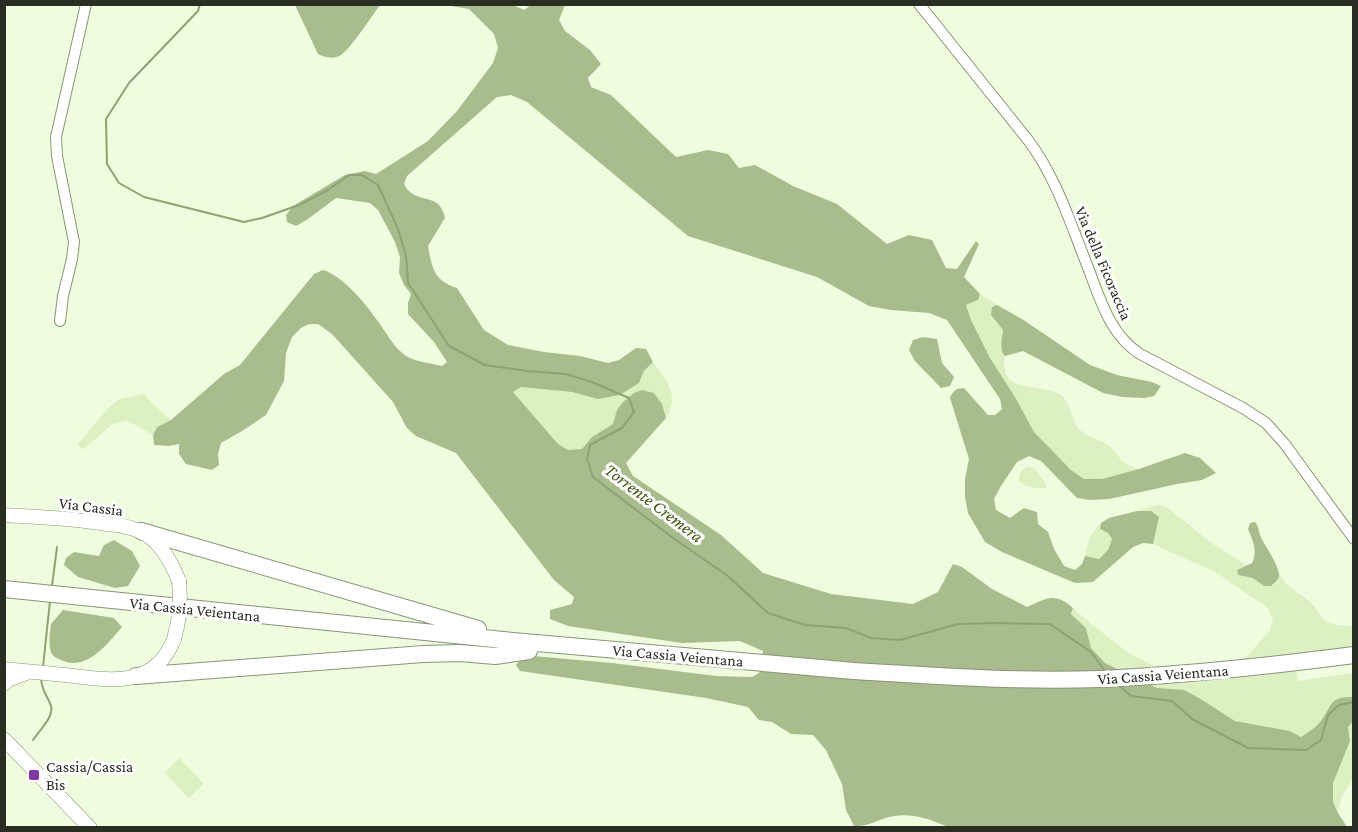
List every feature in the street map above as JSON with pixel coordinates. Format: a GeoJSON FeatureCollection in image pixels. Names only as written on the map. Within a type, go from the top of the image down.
{"type":"FeatureCollection","features":[{"type":"Feature","properties":{"kind":"highway"},"geometry":{"type":"LineString","coordinates":[[141,531],[475,629],[536,637],[571,646]]}},
{"type":"Feature","properties":{"kind":"highway","name":"Via Cassia Veientana"},"geometry":{"type":"LineString","coordinates":[[4,589],[45,598],[172,607],[571,646],[909,685],[1100,688],[1171,684],[1295,667],[1353,655]]}},
{"type":"Feature","properties":{"kind":"highway","name":"Via Cassia Veientana"},"geometry":{"type":"LineString","coordinates":[[4,599],[45,598]]}},
{"type":"Feature","properties":{"kind":"highway","name":"Via Cassia Veientana"},"geometry":{"type":"LineString","coordinates":[[64,600],[171,617],[529,651],[753,667]]}},
{"type":"Feature","properties":{"kind":"highway"},"geometry":{"type":"LineString","coordinates":[[136,676],[423,654],[460,653],[495,656],[529,651]]}},
{"type":"Feature","properties":{"kind":"highway","name":"Via Cassia Veientana"},"geometry":{"type":"LineString","coordinates":[[1295,667],[1353,664]]}},
{"type":"Feature","properties":{"kind":"main road","name":"Via Cassia"},"geometry":{"type":"LineString","coordinates":[[4,515],[98,522],[141,531],[156,543],[173,566],[179,581],[181,598],[179,623],[169,649],[158,663],[136,676],[122,680],[104,680],[4,669]]}},
{"type":"Feature","properties":{"kind":"main road"},"geometry":{"type":"LineString","coordinates":[[4,684],[8,680],[39,672]]}},
{"type":"Feature","properties":{"kind":"main road"},"geometry":{"type":"LineString","coordinates":[[7,739],[90,828]]}},
{"type":"Feature","properties":{"kind":"street"},"geometry":{"type":"LineString","coordinates":[[60,321],[74,242],[57,156],[56,137],[86,4]]}},
{"type":"Feature","properties":{"kind":"street","name":"Via della Ficoraccia"},"geometry":{"type":"LineString","coordinates":[[919,4],[1044,163],[1057,188],[1108,318],[1118,335],[1140,354],[1243,408],[1266,423],[1284,443],[1353,539]]}},
{"type":"Feature","properties":{"kind":"green space"},"geometry":{"type":"Polygon","coordinates":[[[295,5],[380,5],[345,51],[341,55],[330,57],[318,54],[295,5]]]}},
{"type":"Feature","properties":{"kind":"green space"},"geometry":{"type":"Polygon","coordinates":[[[445,5],[513,5],[524,10],[531,5],[565,5],[559,20],[565,31],[590,50],[601,64],[588,78],[591,87],[611,95],[676,157],[708,150],[728,154],[739,168],[755,165],[793,186],[837,204],[887,244],[909,235],[932,240],[946,268],[957,269],[976,241],[979,244],[964,277],[980,294],[978,300],[966,305],[971,320],[990,358],[1034,432],[1071,470],[1084,479],[1102,479],[1185,453],[1200,458],[1216,473],[1202,480],[1109,499],[1090,500],[1077,498],[1041,461],[1029,456],[1017,462],[1001,486],[994,499],[996,510],[1010,518],[1024,508],[1037,512],[1038,524],[1048,532],[1054,549],[1064,566],[1075,570],[1082,564],[1085,556],[1099,559],[1108,550],[1112,539],[1108,533],[1100,529],[1101,523],[1109,518],[1137,511],[1151,511],[1159,517],[1153,544],[1143,543],[1133,547],[1093,582],[1075,583],[1002,552],[985,542],[968,513],[965,479],[969,459],[950,398],[955,390],[964,388],[988,415],[995,415],[1002,409],[1000,399],[947,320],[929,313],[869,306],[817,277],[688,236],[527,102],[511,95],[497,97],[407,176],[404,184],[410,192],[435,202],[443,210],[445,218],[428,246],[435,273],[443,282],[457,288],[484,330],[508,345],[580,356],[608,363],[619,360],[636,348],[646,349],[653,362],[644,371],[639,383],[620,395],[598,399],[572,392],[521,387],[513,392],[558,444],[568,450],[582,449],[592,437],[613,424],[617,410],[634,393],[642,390],[654,393],[662,404],[666,418],[626,463],[633,476],[721,535],[763,573],[831,594],[913,604],[938,592],[953,564],[962,567],[992,589],[1027,607],[1051,598],[1067,603],[1073,608],[1071,614],[1086,628],[1091,648],[1105,663],[1157,688],[1184,690],[1235,721],[1290,731],[1301,737],[1319,723],[1335,700],[1353,697],[1353,721],[1348,727],[1350,741],[1333,783],[1333,802],[1347,827],[951,828],[927,819],[903,815],[867,825],[854,826],[846,810],[842,784],[826,750],[813,735],[791,734],[772,722],[759,720],[748,707],[706,698],[520,671],[516,665],[520,660],[533,656],[716,676],[752,677],[759,673],[763,651],[740,641],[682,643],[568,626],[550,619],[550,610],[572,604],[574,597],[554,580],[456,453],[416,436],[407,428],[393,402],[332,334],[318,324],[309,324],[301,328],[292,337],[286,353],[284,381],[266,415],[221,443],[218,454],[219,465],[212,470],[186,464],[179,454],[179,444],[154,445],[153,435],[157,427],[171,420],[224,374],[240,365],[314,274],[323,270],[331,273],[353,291],[372,313],[393,344],[406,356],[442,366],[447,362],[434,342],[408,314],[411,294],[399,273],[400,257],[395,242],[378,210],[370,203],[336,198],[296,226],[287,222],[286,215],[293,206],[345,175],[365,171],[376,174],[428,141],[457,111],[493,63],[498,48],[494,34],[469,9],[445,5]]]}},
{"type":"Feature","properties":{"kind":"green space"},"geometry":{"type":"Polygon","coordinates":[[[980,294],[997,305],[992,307],[991,314],[1003,330],[1001,347],[1005,356],[1004,368],[1007,376],[1020,385],[1048,390],[1062,396],[1078,428],[1106,444],[1122,461],[1139,469],[1102,479],[1084,479],[1071,470],[1034,432],[990,358],[971,320],[966,305],[978,300],[980,294]]]}},
{"type":"Feature","properties":{"kind":"green space"},"geometry":{"type":"Polygon","coordinates":[[[997,305],[1090,365],[1117,375],[1161,386],[1154,396],[1122,397],[1103,393],[1023,351],[1005,356],[1001,347],[1003,330],[991,315],[992,307],[997,305]]]}},
{"type":"Feature","properties":{"kind":"green space"},"geometry":{"type":"Polygon","coordinates":[[[923,337],[937,339],[942,363],[954,377],[950,386],[941,388],[915,361],[909,350],[913,340],[923,337]]]}},
{"type":"Feature","properties":{"kind":"green space"},"geometry":{"type":"Polygon","coordinates":[[[653,362],[667,382],[672,395],[670,410],[666,418],[662,404],[617,410],[613,424],[592,437],[582,449],[568,450],[558,444],[513,392],[521,387],[572,392],[598,399],[620,395],[639,383],[644,371],[653,362]]]}},
{"type":"Feature","properties":{"kind":"green space"},"geometry":{"type":"Polygon","coordinates":[[[144,394],[171,420],[157,427],[153,435],[126,420],[111,425],[84,449],[80,448],[78,444],[108,408],[119,399],[144,394]]]}},
{"type":"Feature","properties":{"kind":"green space"},"geometry":{"type":"Polygon","coordinates":[[[1028,467],[1034,468],[1046,484],[1046,488],[1032,487],[1019,481],[1020,473],[1028,467]]]}},
{"type":"Feature","properties":{"kind":"green space"},"geometry":{"type":"Polygon","coordinates":[[[1160,505],[1168,508],[1210,542],[1246,565],[1237,570],[1238,575],[1253,578],[1264,586],[1277,580],[1279,573],[1286,584],[1314,606],[1324,620],[1336,625],[1353,626],[1353,646],[1294,657],[1298,681],[1353,673],[1353,697],[1335,700],[1319,724],[1302,738],[1290,731],[1235,721],[1184,691],[1157,688],[1105,663],[1091,648],[1086,628],[1071,614],[1073,608],[1130,654],[1165,671],[1231,666],[1249,654],[1270,630],[1273,619],[1267,607],[1215,572],[1153,544],[1159,517],[1151,511],[1137,511],[1160,505]]]}},
{"type":"Feature","properties":{"kind":"green space"},"geometry":{"type":"Polygon","coordinates":[[[1255,522],[1279,575],[1271,586],[1264,586],[1253,578],[1238,575],[1237,570],[1252,563],[1254,559],[1254,546],[1248,529],[1250,523],[1255,522]]]}},
{"type":"Feature","properties":{"kind":"green space"},"geometry":{"type":"Polygon","coordinates":[[[1101,523],[1100,529],[1108,533],[1112,539],[1108,550],[1099,559],[1085,556],[1090,538],[1101,523]]]}},
{"type":"Feature","properties":{"kind":"green space"},"geometry":{"type":"Polygon","coordinates":[[[114,540],[132,551],[140,566],[128,586],[115,588],[78,577],[64,565],[66,558],[74,552],[99,556],[104,545],[114,540]]]}},
{"type":"Feature","properties":{"kind":"green space"},"geometry":{"type":"Polygon","coordinates":[[[63,610],[114,618],[122,627],[96,654],[88,659],[70,663],[55,657],[50,649],[51,624],[63,610]]]}},
{"type":"Feature","properties":{"kind":"green space"},"geometry":{"type":"Polygon","coordinates":[[[1353,721],[1353,779],[1341,798],[1338,813],[1333,802],[1333,783],[1350,741],[1348,726],[1353,721]]]}},
{"type":"Feature","properties":{"kind":"green space"},"geometry":{"type":"Polygon","coordinates":[[[179,758],[204,784],[189,798],[165,773],[179,758]]]}},
{"type":"Feature","properties":{"kind":"waterway","name":"Torrente Cremera"},"geometry":{"type":"LineString","coordinates":[[200,4],[198,11],[129,83],[106,119],[107,164],[119,183],[144,197],[244,222],[299,205],[328,190],[349,175],[362,175],[378,185],[398,229],[406,256],[408,283],[449,346],[485,365],[566,374],[629,398],[634,412],[622,428],[590,445],[587,459],[593,477],[673,538],[728,576],[768,613],[805,625],[846,628],[871,638],[900,640],[958,624],[1050,624],[1091,652],[1105,671]]}},
{"type":"Feature","properties":{"kind":"waterway"},"geometry":{"type":"LineString","coordinates":[[52,586],[57,547]]}},
{"type":"Feature","properties":{"kind":"waterway"},"geometry":{"type":"LineString","coordinates":[[43,667],[50,601]]}},
{"type":"Feature","properties":{"kind":"waterway"},"geometry":{"type":"LineString","coordinates":[[33,740],[48,719],[51,710],[41,678]]}},
{"type":"Feature","properties":{"kind":"waterway","name":"Torrente Cremera"},"geometry":{"type":"LineString","coordinates":[[1120,686],[1131,696],[1172,701],[1192,719],[1248,748],[1306,750],[1321,740],[1328,715],[1339,705],[1354,702]]}},
{"type":"Feature","properties":{"kind":"place","name":"Cassia/Cassia Bis"},"geometry":{"type":"Point","coordinates":[34,775]}}]}
